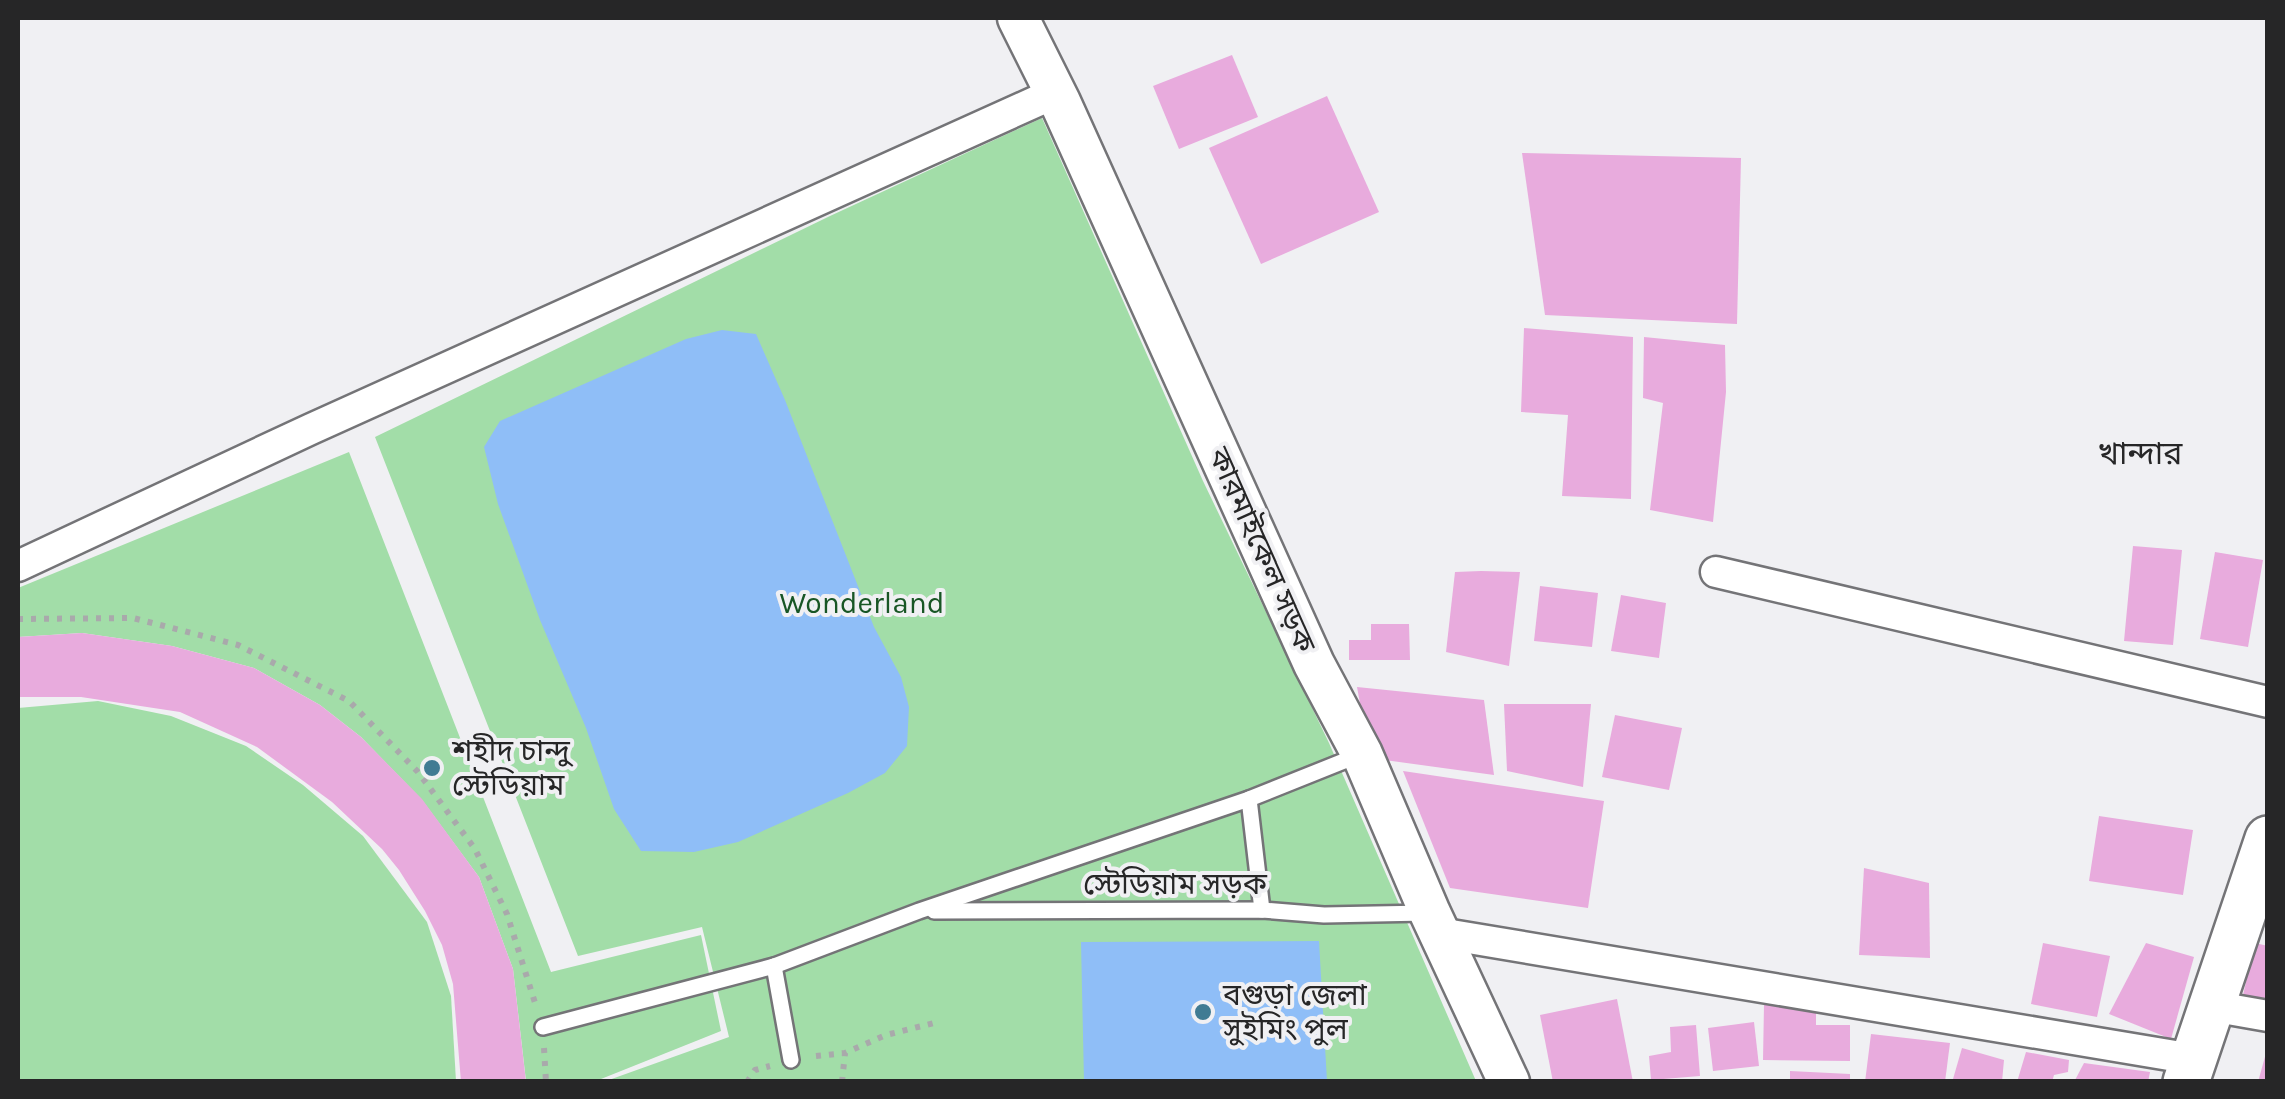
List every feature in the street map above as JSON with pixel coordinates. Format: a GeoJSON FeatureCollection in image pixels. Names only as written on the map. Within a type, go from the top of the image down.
{"type":"FeatureCollection","features":[{"type":"Feature","properties":{"kind":"main road"},"geometry":{"type":"LineString","coordinates":[[2190,1070],[2268,839]]}},
{"type":"Feature","properties":{"kind":"street","name":"কারমাইকেল সড়ক"},"geometry":{"type":"LineString","coordinates":[[1018,18],[1314,664],[1362,754],[1509,1082]]}},
{"type":"Feature","properties":{"kind":"street"},"geometry":{"type":"LineString","coordinates":[[18,566],[311,429],[1055,93]]}},
{"type":"Feature","properties":{"kind":"street"},"geometry":{"type":"LineString","coordinates":[[1716,572],[2268,702]]}},
{"type":"Feature","properties":{"kind":"street"},"geometry":{"type":"LineString","coordinates":[[1435,923],[2190,1070]]}},
{"type":"Feature","properties":{"kind":"street"},"geometry":{"type":"LineString","coordinates":[[2212,1006],[2268,1016]]}},
{"type":"Feature","properties":{"kind":"lane","name":"স্টেডিয়াম সড়ক"},"geometry":{"type":"LineString","coordinates":[[542,1026],[774,966],[919,911],[1248,799],[1362,754]]}},
{"type":"Feature","properties":{"kind":"lane"},"geometry":{"type":"LineString","coordinates":[[1248,799],[1262,910]]}},
{"type":"Feature","properties":{"kind":"lane","name":"স্টেডিয়াম সড়ক"},"geometry":{"type":"LineString","coordinates":[[919,911],[1262,910],[1435,923]]}},
{"type":"Feature","properties":{"kind":"lane"},"geometry":{"type":"LineString","coordinates":[[774,966],[790,1060]]}},
{"type":"Feature","properties":{"kind":"path"},"geometry":{"type":"LineString","coordinates":[[18,619],[132,618],[238,646],[349,701],[418,772],[475,849],[507,914],[542,1026]]}},
{"type":"Feature","properties":{"kind":"path"},"geometry":{"type":"LineString","coordinates":[[748,1082],[755,1070],[844,1052],[886,1035],[938,1022]]}},
{"type":"Feature","properties":{"kind":"path"},"geometry":{"type":"LineString","coordinates":[[842,1082],[844,1052]]}},
{"type":"Feature","properties":{"kind":"green space","name":"Wonderland"},"geometry":{"type":"Polygon","coordinates":[[[1042,118],[1203,481],[1329,743],[1476,1081],[606,1081],[729,1037],[702,927],[578,956],[375,437],[830,216],[1042,118]]]}},
{"type":"Feature","properties":{"kind":"green space","name":"শহীদ চান্দু স্টেডিয়াম"},"geometry":{"type":"Polygon","coordinates":[[[349,452],[551,972],[701,935],[721,1031],[596,1081],[526,1081],[513,969],[479,877],[422,800],[361,737],[320,705],[254,668],[172,646],[82,633],[18,637],[18,588],[349,452]]]}},
{"type":"Feature","properties":{"kind":"green space"},"geometry":{"type":"Polygon","coordinates":[[[98,701],[171,716],[246,746],[303,785],[363,836],[427,922],[451,996],[456,1081],[18,1081],[18,708],[98,701]]]}},
{"type":"Feature","properties":{"kind":"water"},"geometry":{"type":"Polygon","coordinates":[[[722,330],[756,334],[874,627],[901,677],[909,707],[907,746],[885,773],[738,842],[694,852],[641,851],[614,809],[586,728],[540,620],[498,504],[484,447],[500,421],[686,339],[722,330]]]}},
{"type":"Feature","properties":{"kind":"water","name":"বগুড়া জেলা সুইমিং পুল"},"geometry":{"type":"Polygon","coordinates":[[[1319,941],[1327,1081],[1084,1081],[1081,942],[1319,941]]]}},
{"type":"Feature","properties":{"kind":"building"},"geometry":{"type":"Polygon","coordinates":[[[1232,55],[1258,117],[1179,149],[1153,86],[1232,55]]]}},
{"type":"Feature","properties":{"kind":"building"},"geometry":{"type":"Polygon","coordinates":[[[1327,96],[1379,212],[1261,264],[1209,148],[1327,96]]]}},
{"type":"Feature","properties":{"kind":"building"},"geometry":{"type":"Polygon","coordinates":[[[1522,153],[1741,158],[1737,324],[1545,315],[1522,153]]]}},
{"type":"Feature","properties":{"kind":"building"},"geometry":{"type":"Polygon","coordinates":[[[1524,328],[1633,337],[1631,499],[1562,496],[1568,415],[1521,412],[1524,328]]]}},
{"type":"Feature","properties":{"kind":"building"},"geometry":{"type":"Polygon","coordinates":[[[1644,337],[1725,345],[1726,392],[1713,522],[1650,510],[1663,403],[1643,398],[1644,337]]]}},
{"type":"Feature","properties":{"kind":"building"},"geometry":{"type":"Polygon","coordinates":[[[2133,546],[2182,550],[2173,645],[2124,641],[2133,546]]]}},
{"type":"Feature","properties":{"kind":"building"},"geometry":{"type":"Polygon","coordinates":[[[2215,552],[2263,560],[2248,647],[2200,639],[2215,552]]]}},
{"type":"Feature","properties":{"kind":"building"},"geometry":{"type":"Polygon","coordinates":[[[1455,572],[1520,572],[1509,666],[1446,652],[1455,572]]]}},
{"type":"Feature","properties":{"kind":"building"},"geometry":{"type":"Polygon","coordinates":[[[1540,586],[1598,593],[1592,647],[1534,641],[1540,586]]]}},
{"type":"Feature","properties":{"kind":"building"},"geometry":{"type":"Polygon","coordinates":[[[1621,595],[1666,603],[1659,658],[1611,651],[1621,595]]]}},
{"type":"Feature","properties":{"kind":"building"},"geometry":{"type":"Polygon","coordinates":[[[1371,624],[1409,624],[1410,660],[1349,660],[1349,640],[1371,640],[1371,624]]]}},
{"type":"Feature","properties":{"kind":"building"},"geometry":{"type":"Polygon","coordinates":[[[82,633],[172,646],[254,668],[320,705],[361,737],[422,799],[479,877],[513,969],[526,1082],[461,1082],[453,984],[442,945],[399,870],[332,802],[257,747],[180,712],[81,697],[18,697],[18,637],[82,633]]]}},
{"type":"Feature","properties":{"kind":"building"},"geometry":{"type":"Polygon","coordinates":[[[1357,687],[1484,700],[1494,775],[1370,758],[1357,687]]]}},
{"type":"Feature","properties":{"kind":"building"},"geometry":{"type":"Polygon","coordinates":[[[1504,704],[1591,704],[1583,787],[1507,771],[1504,704]]]}},
{"type":"Feature","properties":{"kind":"building"},"geometry":{"type":"Polygon","coordinates":[[[1615,715],[1682,728],[1669,790],[1602,777],[1615,715]]]}},
{"type":"Feature","properties":{"kind":"building"},"geometry":{"type":"Polygon","coordinates":[[[1403,771],[1604,801],[1588,908],[1450,888],[1403,771]]]}},
{"type":"Feature","properties":{"kind":"building"},"geometry":{"type":"Polygon","coordinates":[[[2099,816],[2193,830],[2183,895],[2089,881],[2099,816]]]}},
{"type":"Feature","properties":{"kind":"building"},"geometry":{"type":"Polygon","coordinates":[[[1864,868],[1929,883],[1930,958],[1859,955],[1864,868]]]}},
{"type":"Feature","properties":{"kind":"building"},"geometry":{"type":"Polygon","coordinates":[[[2043,943],[2110,956],[2097,1017],[2031,1004],[2043,943]]]}},
{"type":"Feature","properties":{"kind":"building"},"geometry":{"type":"Polygon","coordinates":[[[2146,943],[2194,957],[2171,1039],[2109,1014],[2146,943]]]}},
{"type":"Feature","properties":{"kind":"building"},"geometry":{"type":"Polygon","coordinates":[[[2255,943],[2268,946],[2268,1000],[2243,995],[2255,943]]]}},
{"type":"Feature","properties":{"kind":"building"},"geometry":{"type":"Polygon","coordinates":[[[1617,999],[1633,1082],[1553,1082],[1540,1015],[1617,999]]]}},
{"type":"Feature","properties":{"kind":"building"},"geometry":{"type":"Polygon","coordinates":[[[1764,1005],[1816,1005],[1816,1025],[1850,1025],[1850,1061],[1763,1060],[1764,1005]]]}},
{"type":"Feature","properties":{"kind":"building"},"geometry":{"type":"Polygon","coordinates":[[[1754,1022],[1759,1066],[1713,1071],[1708,1028],[1754,1022]]]}},
{"type":"Feature","properties":{"kind":"building"},"geometry":{"type":"Polygon","coordinates":[[[1696,1025],[1700,1076],[1651,1080],[1649,1056],[1671,1052],[1670,1027],[1696,1025]]]}},
{"type":"Feature","properties":{"kind":"building"},"geometry":{"type":"Polygon","coordinates":[[[1871,1034],[1950,1043],[1945,1082],[1865,1082],[1871,1034]]]}},
{"type":"Feature","properties":{"kind":"building"},"geometry":{"type":"Polygon","coordinates":[[[1962,1048],[2004,1060],[2002,1082],[1953,1079],[1962,1048]]]}},
{"type":"Feature","properties":{"kind":"building"},"geometry":{"type":"Polygon","coordinates":[[[2026,1052],[2069,1060],[2068,1072],[2054,1075],[2052,1082],[2017,1082],[2026,1052]]]}},
{"type":"Feature","properties":{"kind":"building"},"geometry":{"type":"Polygon","coordinates":[[[2266,1053],[2268,1082],[2258,1082],[2266,1053]]]}},
{"type":"Feature","properties":{"kind":"building"},"geometry":{"type":"Polygon","coordinates":[[[2084,1063],[2150,1072],[2148,1082],[2074,1082],[2084,1063]]]}},
{"type":"Feature","properties":{"kind":"building"},"geometry":{"type":"Polygon","coordinates":[[[1790,1071],[1850,1074],[1850,1082],[1790,1082],[1790,1071]]]}},
{"type":"Feature","properties":{"kind":"place","name":"শহীদ চান্দু স্টেডিয়াম"},"geometry":{"type":"Point","coordinates":[432,768]}},
{"type":"Feature","properties":{"kind":"place","name":"বগুড়া জেলা সুইমিং পুল"},"geometry":{"type":"Point","coordinates":[1203,1012]}},
{"type":"Feature","properties":{"kind":"district","name":"খান্দার"},"geometry":{"type":"Point","coordinates":[2140,453]}}]}
